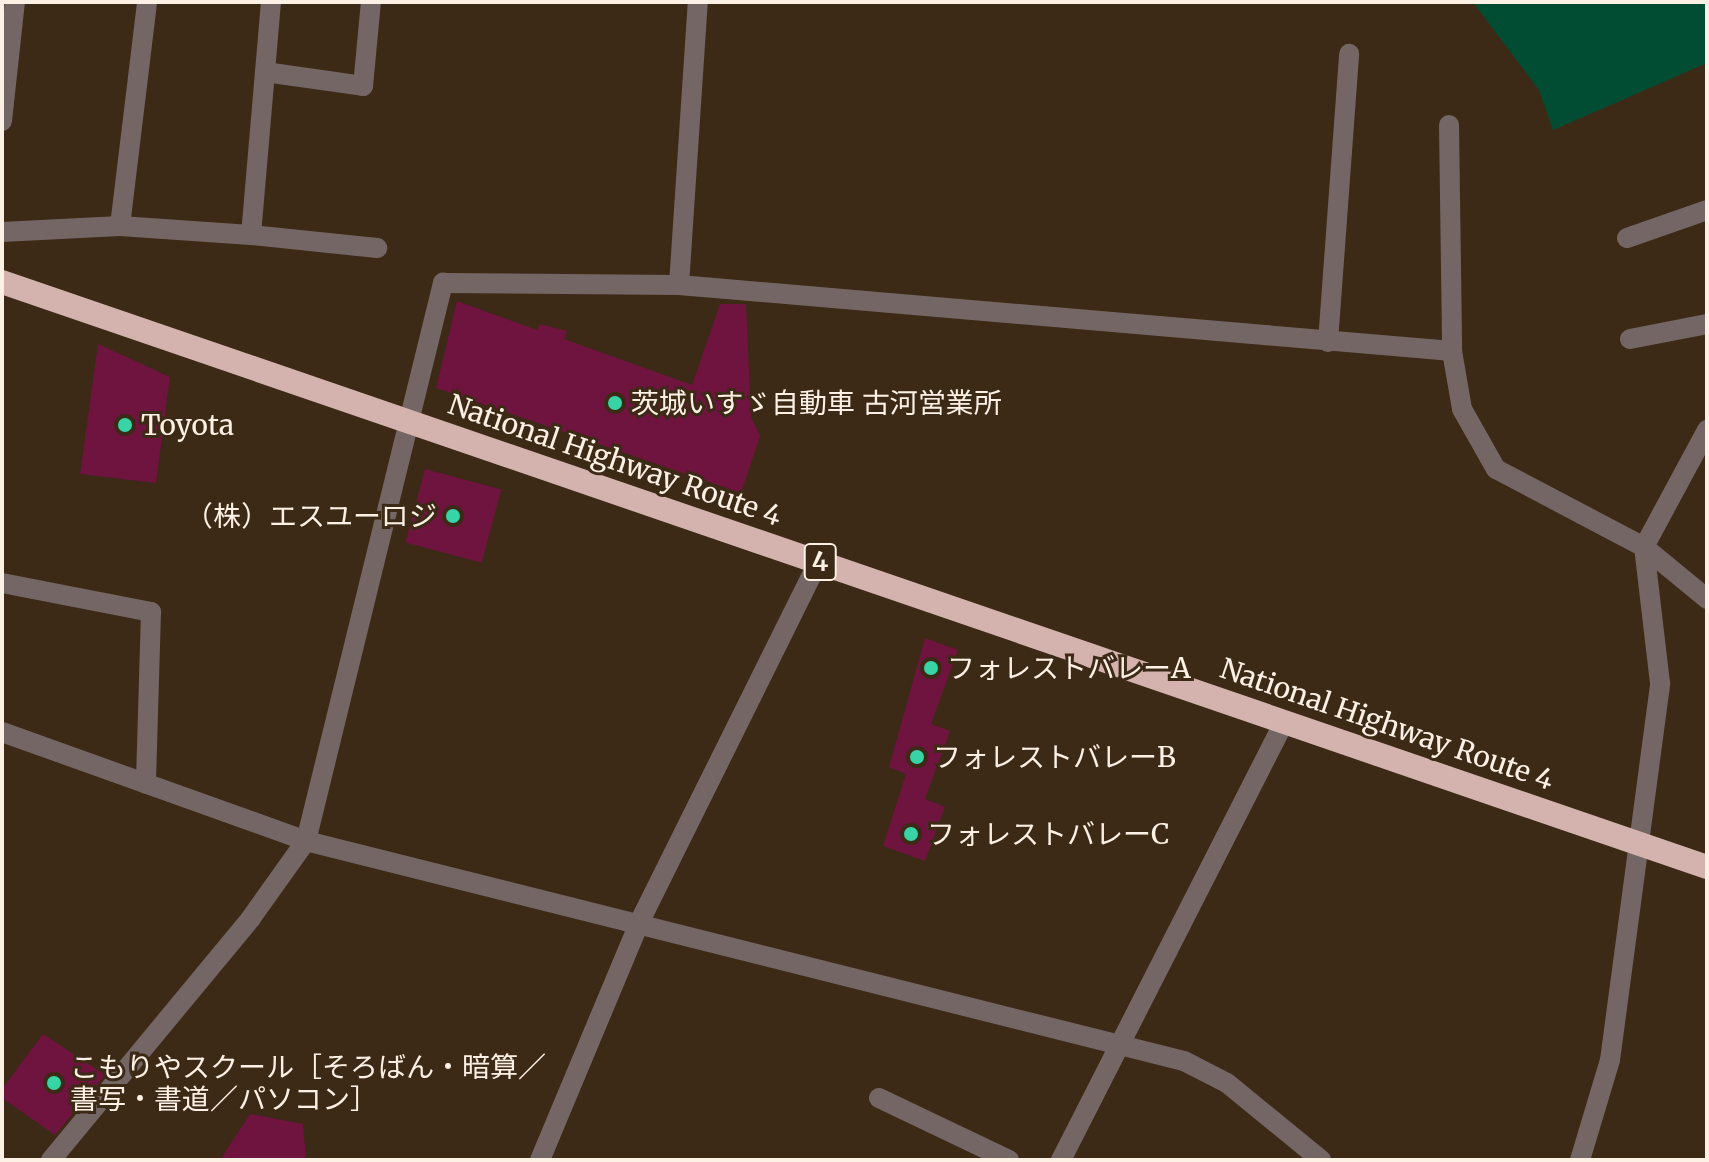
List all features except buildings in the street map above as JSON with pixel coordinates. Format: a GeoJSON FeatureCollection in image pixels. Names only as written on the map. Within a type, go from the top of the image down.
{"type":"FeatureCollection","features":[{"type":"Feature","properties":{"kind":"highway","name":"National Highway Route 4"},"geometry":{"type":"LineString","coordinates":[[2,282],[1707,867]]}},
{"type":"Feature","properties":{"kind":"street"},"geometry":{"type":"LineString","coordinates":[[2,121],[15,2]]}},
{"type":"Feature","properties":{"kind":"street"},"geometry":{"type":"LineString","coordinates":[[120,226],[147,2]]}},
{"type":"Feature","properties":{"kind":"street"},"geometry":{"type":"LineString","coordinates":[[251,235],[271,2]]}},
{"type":"Feature","properties":{"kind":"street"},"geometry":{"type":"LineString","coordinates":[[265,72],[363,86],[371,2]]}},
{"type":"Feature","properties":{"kind":"street"},"geometry":{"type":"LineString","coordinates":[[679,285],[698,2]]}},
{"type":"Feature","properties":{"kind":"street"},"geometry":{"type":"LineString","coordinates":[[1328,342],[1349,54]]}},
{"type":"Feature","properties":{"kind":"street"},"geometry":{"type":"LineString","coordinates":[[1449,125],[1452,351],[1462,409],[1496,469],[1644,547],[1707,599]]}},
{"type":"Feature","properties":{"kind":"street"},"geometry":{"type":"LineString","coordinates":[[1627,238],[1707,210]]}},
{"type":"Feature","properties":{"kind":"street"},"geometry":{"type":"LineString","coordinates":[[2,232],[120,226],[377,248]]}},
{"type":"Feature","properties":{"kind":"street"},"geometry":{"type":"LineString","coordinates":[[51,1160],[251,918],[306,841],[443,283],[679,285],[1452,351]]}},
{"type":"Feature","properties":{"kind":"street"},"geometry":{"type":"LineString","coordinates":[[1630,339],[1707,324]]}},
{"type":"Feature","properties":{"kind":"street"},"geometry":{"type":"LineString","coordinates":[[1580,1160],[1610,1060],[1660,683],[1644,547],[1707,430]]}},
{"type":"Feature","properties":{"kind":"street"},"geometry":{"type":"LineString","coordinates":[[540,1160],[640,921],[819,561]]}},
{"type":"Feature","properties":{"kind":"street"},"geometry":{"type":"LineString","coordinates":[[2,583],[151,612],[146,784]]}},
{"type":"Feature","properties":{"kind":"street"},"geometry":{"type":"LineString","coordinates":[[1061,1160],[1285,721]]}},
{"type":"Feature","properties":{"kind":"street"},"geometry":{"type":"LineString","coordinates":[[2,732],[306,841],[640,921],[1184,1061],[1227,1083],[1321,1160]]}},
{"type":"Feature","properties":{"kind":"street"},"geometry":{"type":"LineString","coordinates":[[879,1098],[1009,1160]]}},
{"type":"Feature","properties":{"kind":"green space"},"geometry":{"type":"Polygon","coordinates":[[[1473,2],[1707,2],[1707,63],[1553,130],[1539,90],[1473,2]]]}},
{"type":"Feature","properties":{"kind":"place","name":"茨城いすゞ自動車 古河営業所"},"geometry":{"type":"Point","coordinates":[615,403]}},
{"type":"Feature","properties":{"kind":"place","name":"Toyota"},"geometry":{"type":"Point","coordinates":[125,425]}},
{"type":"Feature","properties":{"kind":"place","name":"（株）エスユーロジ"},"geometry":{"type":"Point","coordinates":[453,516]}},
{"type":"Feature","properties":{"kind":"place","name":"フォレストバレーA"},"geometry":{"type":"Point","coordinates":[931,668]}},
{"type":"Feature","properties":{"kind":"place","name":"フォレストバレーB"},"geometry":{"type":"Point","coordinates":[917,757]}},
{"type":"Feature","properties":{"kind":"place","name":"フォレストバレーC"},"geometry":{"type":"Point","coordinates":[911,834]}},
{"type":"Feature","properties":{"kind":"place","name":"こもりやスクール［そろばん・暗算／ 書写・書道／パソコン］"},"geometry":{"type":"Point","coordinates":[54,1083]}}]}
